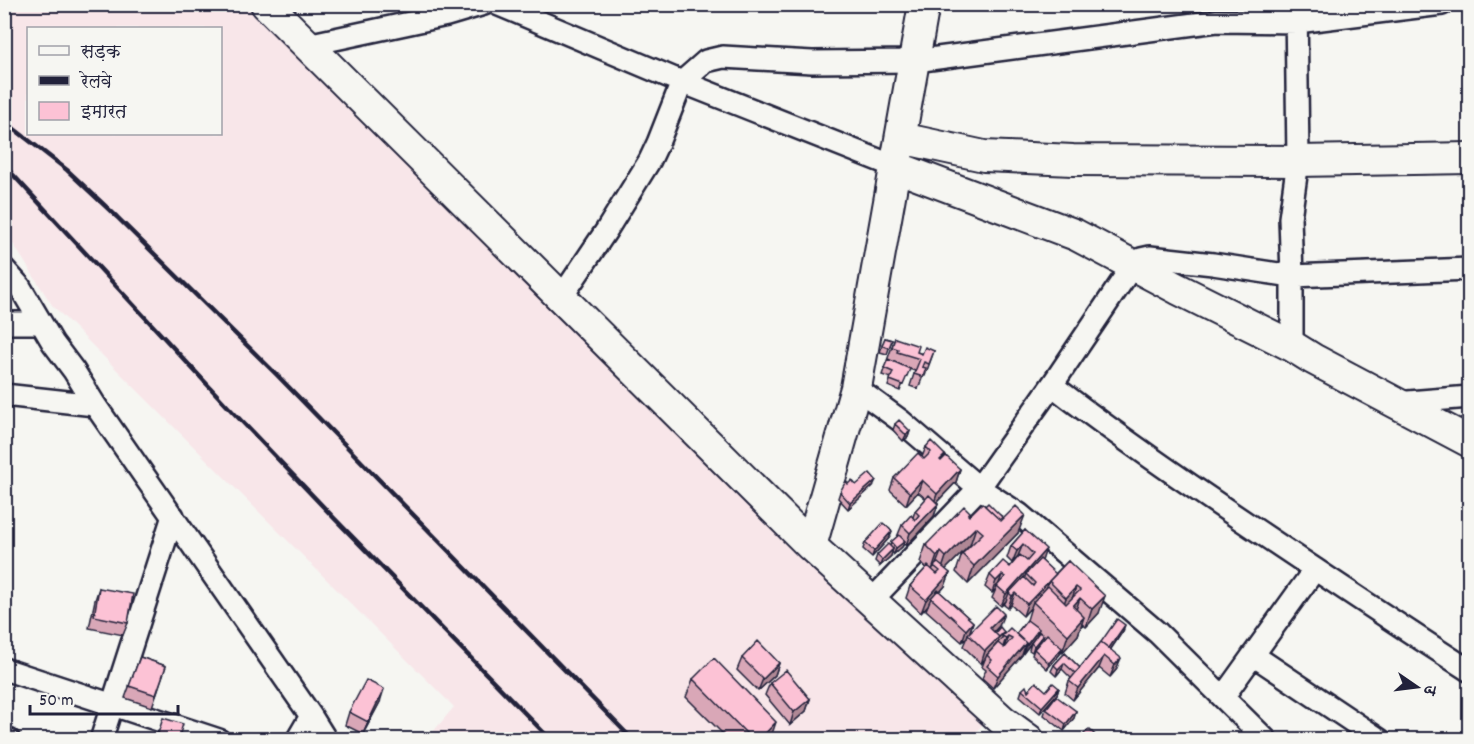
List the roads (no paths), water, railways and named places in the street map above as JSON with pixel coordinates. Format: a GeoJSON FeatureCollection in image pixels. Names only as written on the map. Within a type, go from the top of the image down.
{"type":"FeatureCollection","features":[{"type":"Feature","properties":{"kind":"street"},"geometry":{"type":"LineString","coordinates":[[266,4],[811,546],[1003,721],[1029,740]]}},
{"type":"Feature","properties":{"kind":"street"},"geometry":{"type":"LineString","coordinates":[[307,45],[449,10],[484,4]]}},
{"type":"Feature","properties":{"kind":"street"},"geometry":{"type":"LineString","coordinates":[[497,4],[682,82],[896,168],[1076,235],[1292,346],[1470,442]]}},
{"type":"Feature","properties":{"kind":"street"},"geometry":{"type":"LineString","coordinates":[[811,546],[856,388],[924,4]]}},
{"type":"Feature","properties":{"kind":"street"},"geometry":{"type":"LineString","coordinates":[[561,298],[650,160],[682,82],[706,61],[723,57],[812,62],[915,61],[1218,21],[1296,13],[1442,4]]}},
{"type":"Feature","properties":{"kind":"street"},"geometry":{"type":"LineString","coordinates":[[1292,346],[1290,218],[1298,161],[1296,13]]}},
{"type":"Feature","properties":{"kind":"street"},"geometry":{"type":"LineString","coordinates":[[901,138],[984,156],[1109,160],[1298,161],[1470,158]]}},
{"type":"Feature","properties":{"kind":"street"},"geometry":{"type":"LineString","coordinates":[[870,601],[979,488],[1133,265],[1141,259],[1150,257],[1213,264],[1292,276],[1470,268]]}},
{"type":"Feature","properties":{"kind":"street"},"geometry":{"type":"LineString","coordinates":[[4,269],[20,287],[53,344],[74,371],[95,405],[326,740]]}},
{"type":"Feature","properties":{"kind":"street"},"geometry":{"type":"LineString","coordinates":[[4,323],[41,323]]}},
{"type":"Feature","properties":{"kind":"street"},"geometry":{"type":"LineString","coordinates":[[1052,385],[1100,423],[1470,671]]}},
{"type":"Feature","properties":{"kind":"street"},"geometry":{"type":"LineString","coordinates":[[856,388],[901,421],[979,488],[1018,514],[1158,633],[1266,740]]}},
{"type":"Feature","properties":{"kind":"street"},"geometry":{"type":"LineString","coordinates":[[4,395],[95,405]]}},
{"type":"Feature","properties":{"kind":"street"},"geometry":{"type":"LineString","coordinates":[[1395,403],[1470,397]]}},
{"type":"Feature","properties":{"kind":"street"},"geometry":{"type":"LineString","coordinates":[[101,740],[173,516]]}},
{"type":"Feature","properties":{"kind":"street"},"geometry":{"type":"LineString","coordinates":[[1223,697],[1315,569]]}},
{"type":"Feature","properties":{"kind":"street"},"geometry":{"type":"LineString","coordinates":[[1253,655],[1380,740]]}},
{"type":"Feature","properties":{"kind":"street"},"geometry":{"type":"LineString","coordinates":[[4,669],[219,740]]}},
{"type":"Feature","properties":{"kind":"street"},"geometry":{"type":"LineString","coordinates":[[297,740],[311,716]]}},
{"type":"Feature","properties":{"kind":"street"},"geometry":{"type":"LineString","coordinates":[[4,738],[9,740]]}},
{"type":"Feature","properties":{"kind":"railway"},"geometry":{"type":"LineString","coordinates":[[4,121],[67,170],[117,217],[276,374],[633,740]]}},
{"type":"Feature","properties":{"kind":"railway"},"geometry":{"type":"LineString","coordinates":[[4,165],[230,409],[551,740]]}}]}
